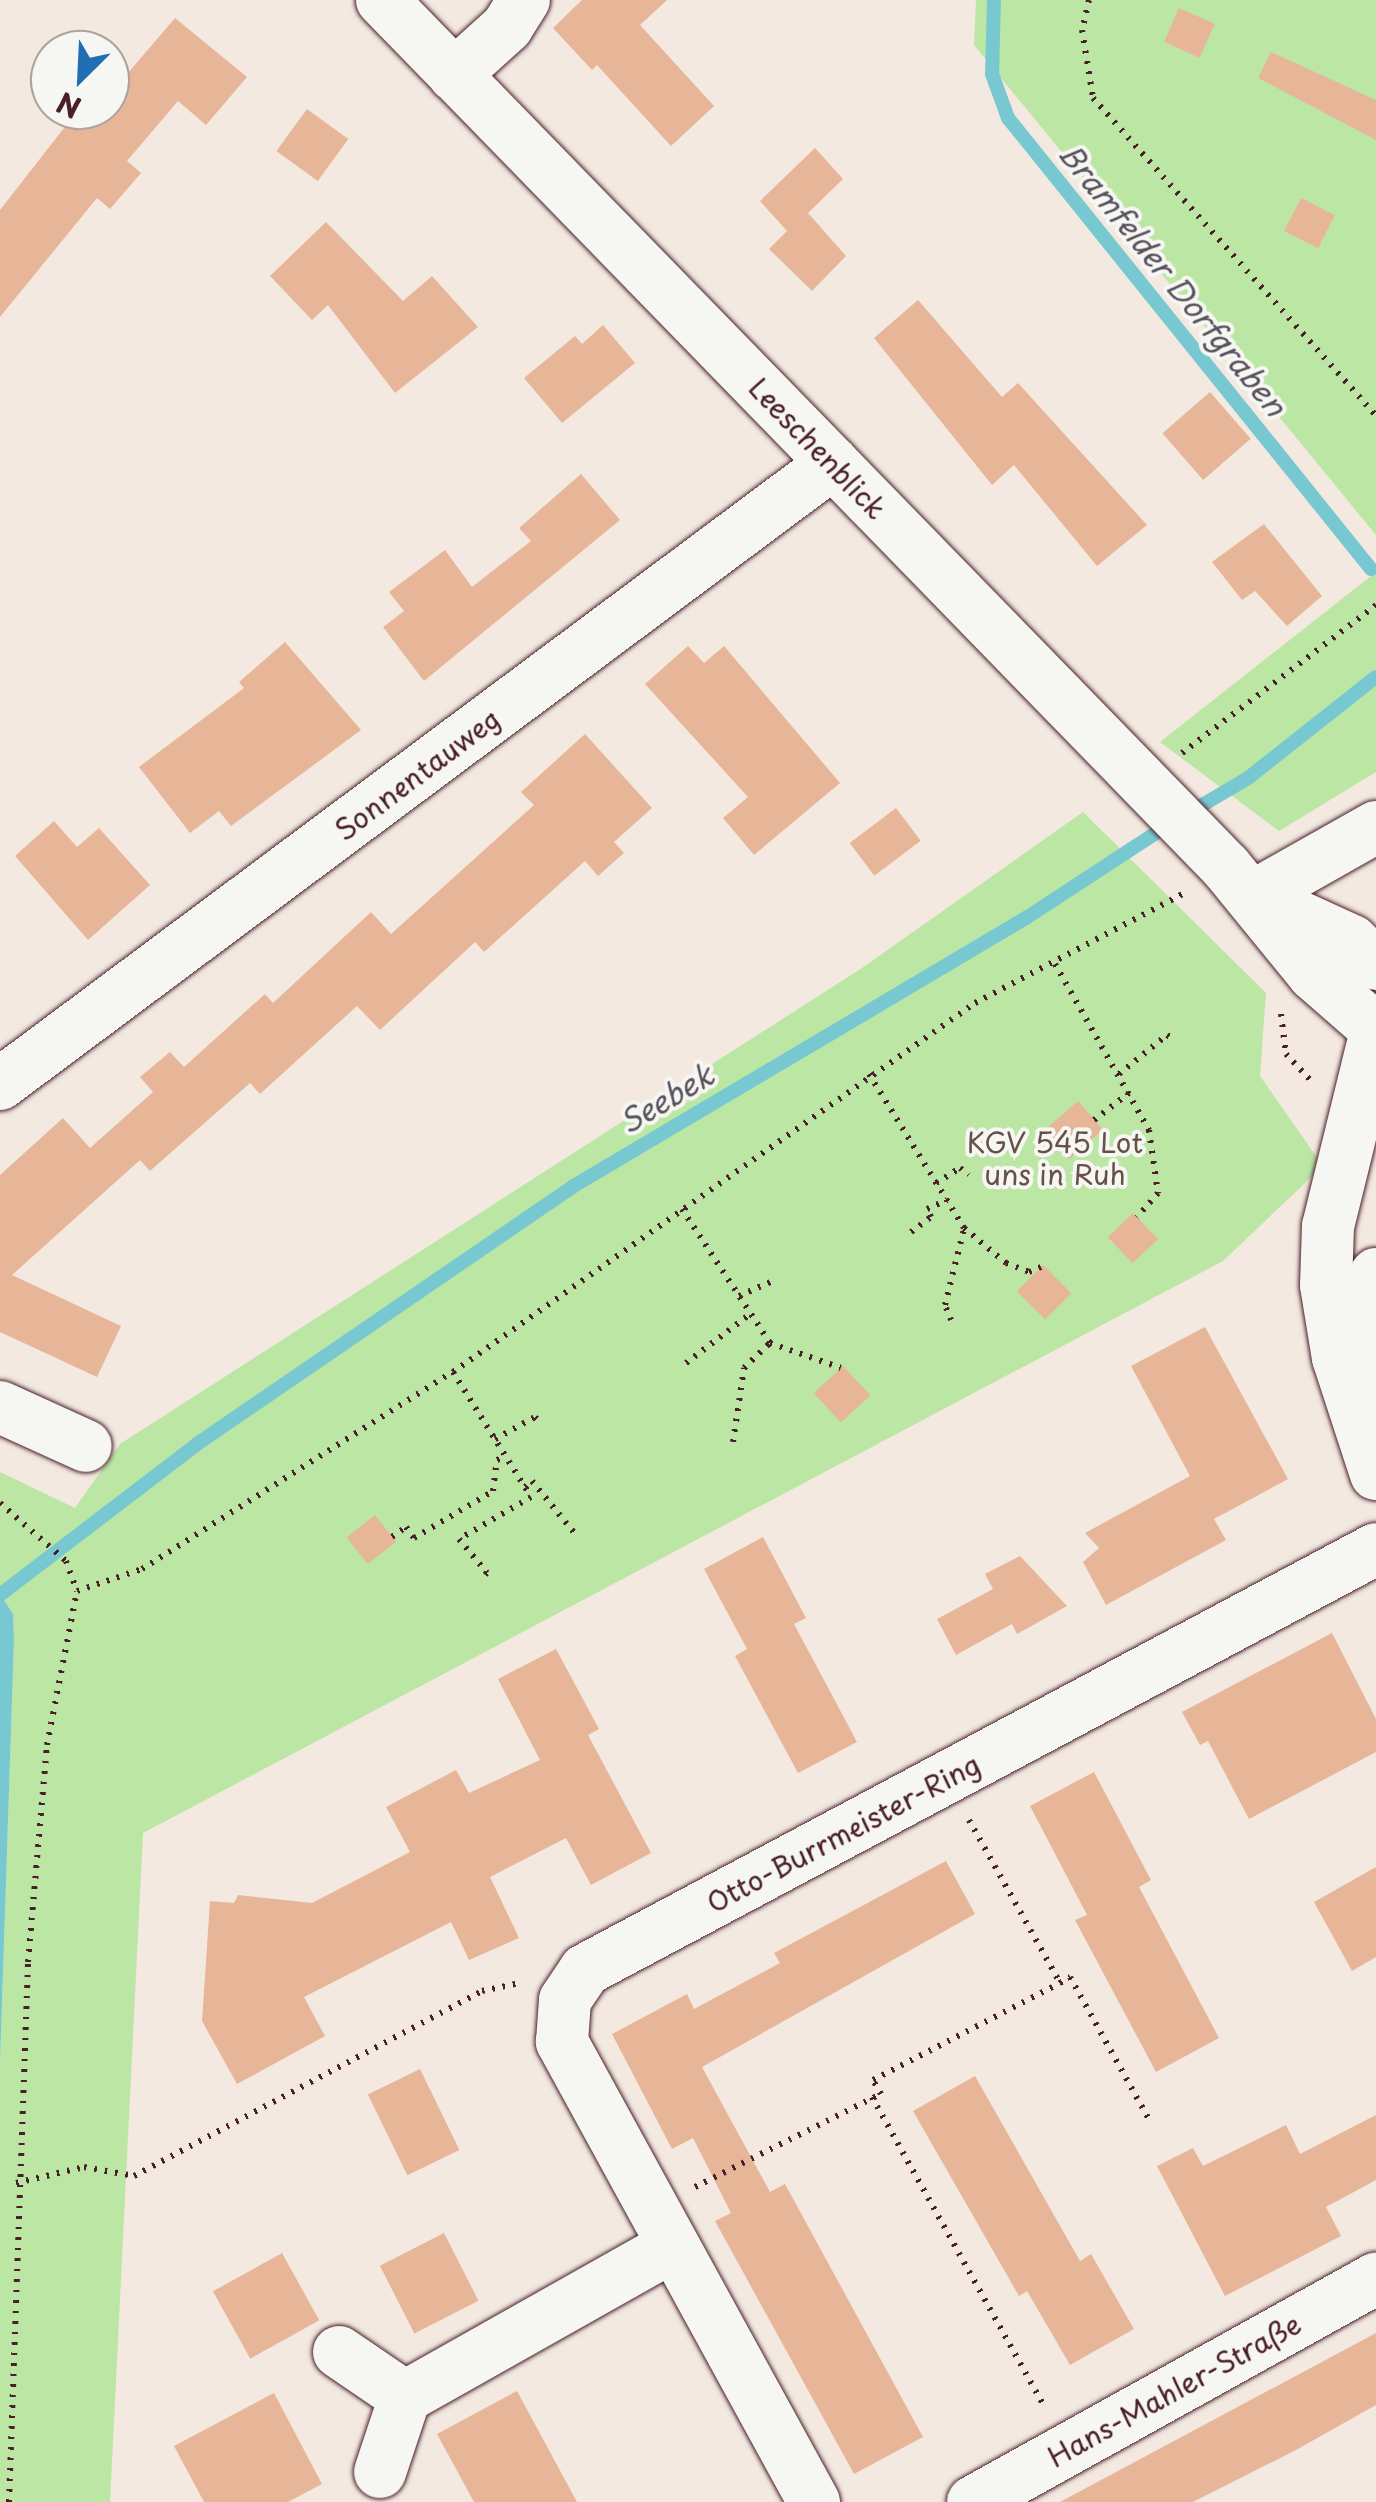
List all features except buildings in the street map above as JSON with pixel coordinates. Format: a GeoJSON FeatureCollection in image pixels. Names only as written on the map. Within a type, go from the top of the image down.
{"type":"FeatureCollection","features":[{"type":"Feature","properties":{"kind":"street","name":"Leeschenblick"},"geometry":{"type":"LineString","coordinates":[[382,0],[1229,870],[1314,976],[1376,1030]]}},
{"type":"Feature","properties":{"kind":"street"},"geometry":{"type":"LineString","coordinates":[[454,75],[506,26],[524,0]]}},
{"type":"Feature","properties":{"kind":"street","name":"Sonnentauweg"},"geometry":{"type":"LineString","coordinates":[[0,1084],[833,464]]}},
{"type":"Feature","properties":{"kind":"street"},"geometry":{"type":"LineString","coordinates":[[1229,870],[1376,827]]}},
{"type":"Feature","properties":{"kind":"street","name":"Leeschenblick"},"geometry":{"type":"LineString","coordinates":[[1229,870],[1368,948]]}},
{"type":"Feature","properties":{"kind":"street"},"geometry":{"type":"LineString","coordinates":[[1367,1452],[1331,1327],[1328,1226],[1376,1030]]}},
{"type":"Feature","properties":{"kind":"street"},"geometry":{"type":"LineString","coordinates":[[1367,1452],[1376,1274]]}},
{"type":"Feature","properties":{"kind":"street"},"geometry":{"type":"LineString","coordinates":[[0,1407],[86,1446]]}},
{"type":"Feature","properties":{"kind":"street","name":"Otto-Burrmeister-Ring"},"geometry":{"type":"LineString","coordinates":[[585,1970],[1376,1549]]}},
{"type":"Feature","properties":{"kind":"street"},"geometry":{"type":"LineString","coordinates":[[585,1970],[565,2000],[562,2042],[814,2502]]}},
{"type":"Feature","properties":{"kind":"street"},"geometry":{"type":"LineString","coordinates":[[380,2472],[405,2397],[661,2228]]}},
{"type":"Feature","properties":{"kind":"street","name":"Hans-Mahler-Straße"},"geometry":{"type":"LineString","coordinates":[[973,2502],[1376,2278]]}},
{"type":"Feature","properties":{"kind":"street"},"geometry":{"type":"LineString","coordinates":[[339,2352],[405,2397]]}},
{"type":"Feature","properties":{"kind":"path"},"geometry":{"type":"LineString","coordinates":[[1088,0],[1082,30],[1094,98],[1376,416]]}},
{"type":"Feature","properties":{"kind":"path"},"geometry":{"type":"LineString","coordinates":[[1149,788],[1376,605]]}},
{"type":"Feature","properties":{"kind":"path"},"geometry":{"type":"LineString","coordinates":[[78,1591],[142,1568],[453,1372],[974,1003],[1229,870]]}},
{"type":"Feature","properties":{"kind":"path"},"geometry":{"type":"LineString","coordinates":[[1054,964],[1149,1130],[1158,1193],[1137,1217]]}},
{"type":"Feature","properties":{"kind":"path"},"geometry":{"type":"LineString","coordinates":[[1119,1074],[1167,1035],[1173,1039]]}},
{"type":"Feature","properties":{"kind":"path"},"geometry":{"type":"LineString","coordinates":[[869,1074],[964,1228],[1006,1263],[1029,1272],[1041,1267]]}},
{"type":"Feature","properties":{"kind":"path"},"geometry":{"type":"LineString","coordinates":[[1094,1120],[1130,1093]]}},
{"type":"Feature","properties":{"kind":"path"},"geometry":{"type":"LineString","coordinates":[[936,1183],[960,1168],[968,1175]]}},
{"type":"Feature","properties":{"kind":"path"},"geometry":{"type":"LineString","coordinates":[[911,1232],[931,1217],[926,1209],[947,1200]]}},
{"type":"Feature","properties":{"kind":"path"},"geometry":{"type":"LineString","coordinates":[[682,1209],[770,1343],[841,1368]]}},
{"type":"Feature","properties":{"kind":"path"},"geometry":{"type":"LineString","coordinates":[[951,1320],[945,1305],[964,1228]]}},
{"type":"Feature","properties":{"kind":"path"},"geometry":{"type":"LineString","coordinates":[[738,1296],[775,1280]]}},
{"type":"Feature","properties":{"kind":"path"},"geometry":{"type":"LineString","coordinates":[[686,1363],[750,1314]]}},
{"type":"Feature","properties":{"kind":"path"},"geometry":{"type":"LineString","coordinates":[[733,1442],[744,1368],[770,1343]]}},
{"type":"Feature","properties":{"kind":"path"},"geometry":{"type":"LineString","coordinates":[[453,1372],[531,1497],[459,1539],[487,1572],[479,1579]]}},
{"type":"Feature","properties":{"kind":"path"},"geometry":{"type":"LineString","coordinates":[[495,1439],[534,1417],[539,1421]]}},
{"type":"Feature","properties":{"kind":"path"},"geometry":{"type":"LineString","coordinates":[[392,1537],[406,1527],[414,1538],[494,1491],[497,1460],[506,1456]]}},
{"type":"Feature","properties":{"kind":"path"},"geometry":{"type":"LineString","coordinates":[[525,1486],[532,1481],[576,1535]]}},
{"type":"Feature","properties":{"kind":"path"},"geometry":{"type":"LineString","coordinates":[[0,1504],[38,1530],[66,1561],[78,1591],[47,1745],[16,2183],[9,2502]]}},
{"type":"Feature","properties":{"kind":"path"},"geometry":{"type":"LineString","coordinates":[[946,1778],[1060,1983]]}},
{"type":"Feature","properties":{"kind":"path"},"geometry":{"type":"LineString","coordinates":[[16,2183],[84,2167],[134,2176],[482,1991],[585,1970]]}},
{"type":"Feature","properties":{"kind":"path"},"geometry":{"type":"LineString","coordinates":[[661,2228],[880,2094],[873,2080],[1070,1977],[1148,2118]]}},
{"type":"Feature","properties":{"kind":"path"},"geometry":{"type":"LineString","coordinates":[[872,2098],[1068,2449]]}},
{"type":"Feature","properties":{"kind":"green space"},"geometry":{"type":"Polygon","coordinates":[[[976,0],[1376,0],[1376,535],[974,45],[976,0]]]}},
{"type":"Feature","properties":{"kind":"green space"},"geometry":{"type":"Polygon","coordinates":[[[1376,572],[1376,772],[1279,831],[1160,742],[1376,572]]]}},
{"type":"Feature","properties":{"kind":"green space","name":"KGV 545 Lot uns in Ruh"},"geometry":{"type":"Polygon","coordinates":[[[1083,812],[1266,993],[1260,1076],[1323,1166],[1223,1261],[143,1833],[110,2502],[0,2502],[0,2064],[14,1639],[13,1614],[0,1594],[0,1472],[75,1508],[120,1444],[862,968],[1083,812]]]}},
{"type":"Feature","properties":{"kind":"water"},"geometry":{"type":"Polygon","coordinates":[[[0,1594],[13,1614],[14,1639],[0,2064],[0,1594]]]}},
{"type":"Feature","properties":{"kind":"waterway","name":"Bramfelder Dorfgraben"},"geometry":{"type":"LineString","coordinates":[[994,0],[992,74],[1008,118],[1371,569]]}},
{"type":"Feature","properties":{"kind":"waterway","name":"Seebek"},"geometry":{"type":"LineString","coordinates":[[1187,814],[1248,778],[1376,677]]}},
{"type":"Feature","properties":{"kind":"waterway","name":"Seebek"},"geometry":{"type":"LineString","coordinates":[[1,1594],[197,1444],[572,1187],[1026,918],[1168,825]]}}]}
